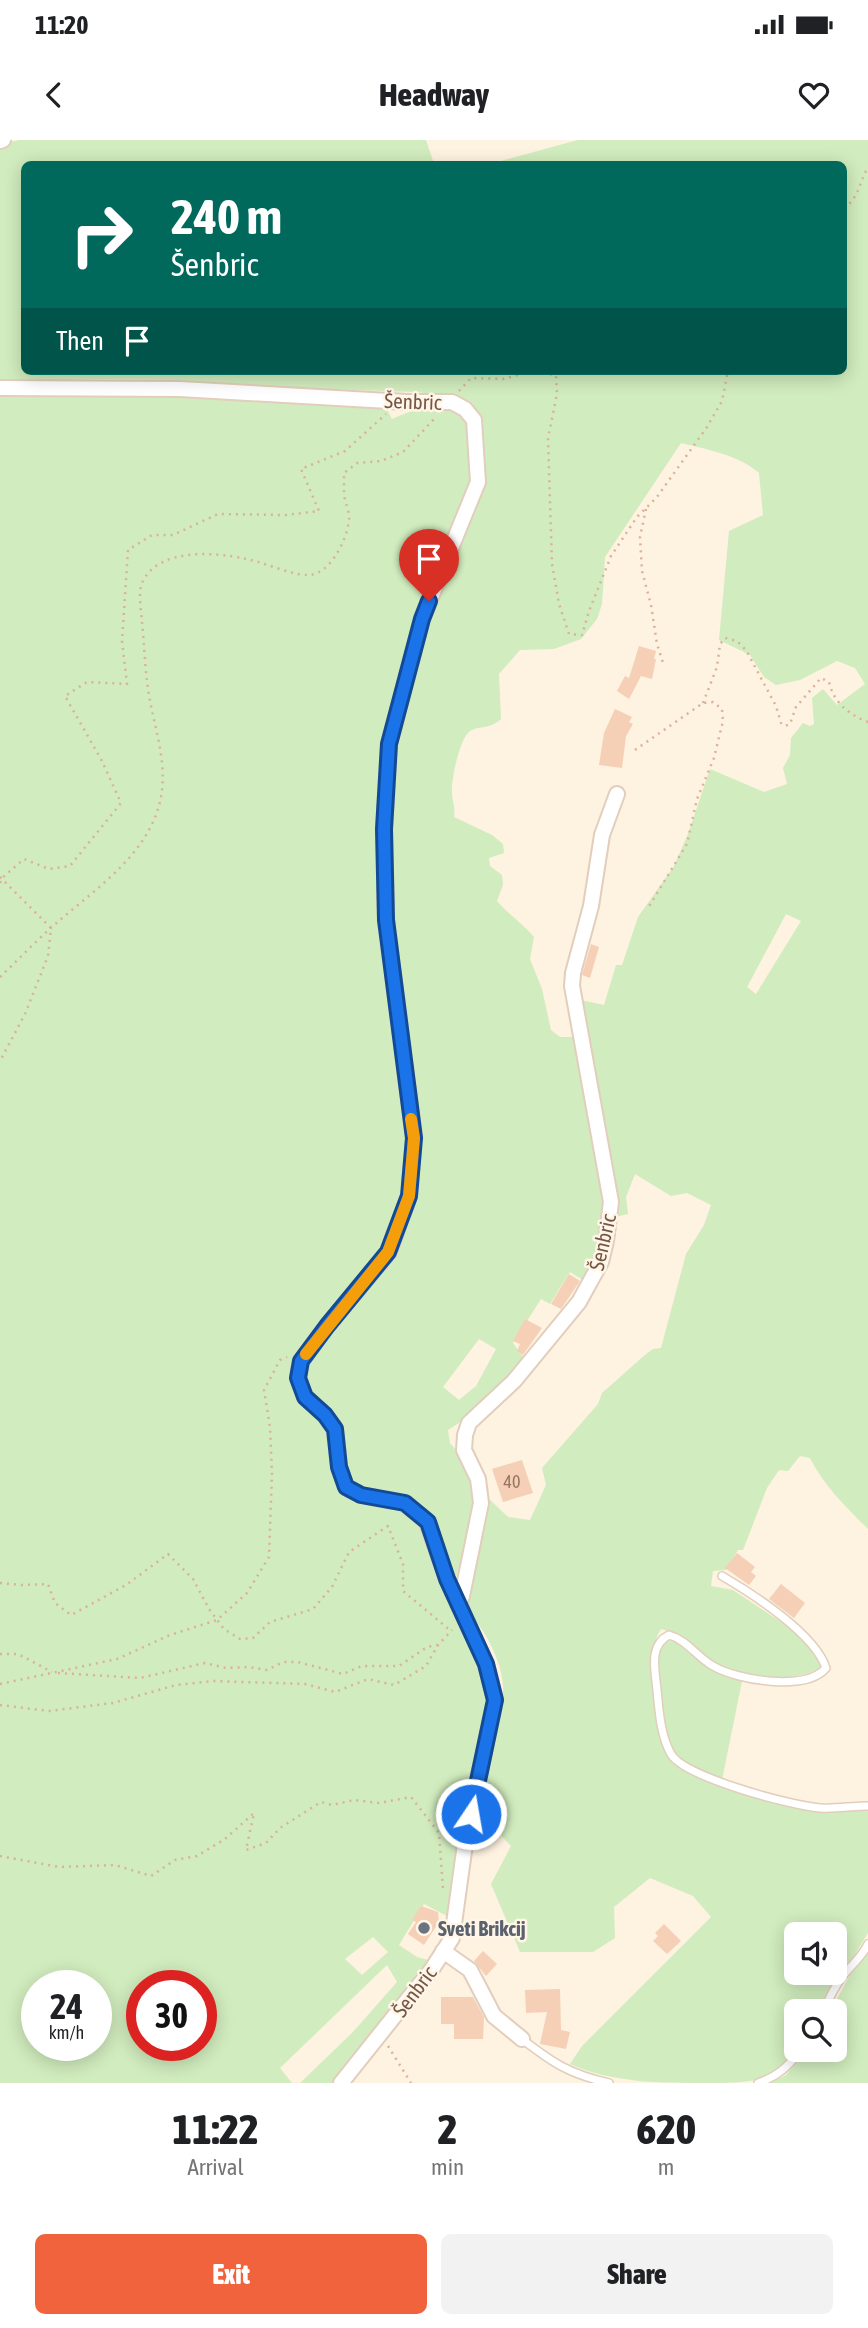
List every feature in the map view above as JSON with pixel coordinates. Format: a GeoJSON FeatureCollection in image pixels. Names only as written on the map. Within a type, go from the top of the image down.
{"type":"FeatureCollection","features":[{"type":"Feature","properties":{"kind":"street","name":"Šenbric"},"geometry":{"type":"LineString","coordinates":[[0,388],[180,389],[452,402],[465,409],[474,420],[478,482],[422,619],[389,744],[384,829],[386,920],[414,1138],[409,1196],[388,1252],[301,1361],[298,1378],[305,1397],[325,1415],[335,1429],[339,1467],[346,1487],[361,1495],[405,1503],[428,1522],[460,1611],[486,1664],[495,1700],[466,1838],[452,1938],[432,1969],[341,2083]]}},
{"type":"Feature","properties":{"kind":"street","name":"Šenbric"},"geometry":{"type":"LineString","coordinates":[[460,1611],[481,1503],[478,1479],[464,1450],[465,1435],[470,1423],[513,1381],[579,1302],[593,1279],[606,1241],[611,1202],[572,986],[573,972],[591,906],[602,835],[617,794]]}},
{"type":"Feature","properties":{"kind":"street"},"geometry":{"type":"LineString","coordinates":[[443,1951],[470,1970],[495,2016],[522,2039]]}},
{"type":"Feature","properties":{"kind":"lane"},"geometry":{"type":"LineString","coordinates":[[722,1576],[751,1593],[797,1630],[823,1658],[826,1668],[821,1674],[809,1679],[785,1681],[727,1674],[709,1664],[678,1637],[670,1635],[662,1639],[656,1647],[655,1673],[663,1733],[672,1757],[688,1769],[715,1781],[788,1802],[819,1808],[868,1806]]}},
{"type":"Feature","properties":{"kind":"lane"},"geometry":{"type":"LineString","coordinates":[[829,1999],[844,1974],[863,1955],[868,1944]]}},
{"type":"Feature","properties":{"kind":"lane"},"geometry":{"type":"LineString","coordinates":[[522,2039],[561,2068],[609,2083]]}},
{"type":"Feature","properties":{"kind":"lane"},"geometry":{"type":"LineString","coordinates":[[758,2083],[773,2078],[791,2062]]}},
{"type":"Feature","properties":{"kind":"path"},"geometry":{"type":"LineString","coordinates":[[847,206],[857,198],[862,177],[868,167]]}},
{"type":"Feature","properties":{"kind":"path"},"geometry":{"type":"LineString","coordinates":[[0,977],[118,869],[139,845],[153,823],[162,796],[164,769],[148,689],[141,602],[141,583],[150,569],[167,559],[205,554],[245,558],[307,575],[320,572],[331,562],[345,536],[350,519],[344,494],[344,473],[357,463],[381,461],[403,452],[452,402],[471,378],[503,379],[518,375]]}},
{"type":"Feature","properties":{"kind":"path"},"geometry":{"type":"LineString","coordinates":[[556,375],[557,394],[548,438],[552,565],[559,604],[569,634],[582,635],[611,556],[707,427],[722,401],[727,375]]}},
{"type":"Feature","properties":{"kind":"path"},"geometry":{"type":"LineString","coordinates":[[0,883],[1,877],[24,859],[49,869],[70,866],[121,803],[102,761],[65,695],[87,682],[127,684],[122,641],[128,550],[152,535],[173,535],[218,514],[286,515],[319,511],[302,469],[345,451],[400,401]]}},
{"type":"Feature","properties":{"kind":"path"},"geometry":{"type":"LineString","coordinates":[[646,509],[640,537],[642,571],[664,666]]}},
{"type":"Feature","properties":{"kind":"path"},"geometry":{"type":"LineString","coordinates":[[703,703],[717,667],[720,644],[725,638],[737,641],[747,650],[776,706],[781,723],[785,726],[790,724],[796,708],[821,678],[829,682],[832,694],[843,708],[868,722]]}},
{"type":"Feature","properties":{"kind":"path"},"geometry":{"type":"LineString","coordinates":[[635,750],[703,703],[713,702],[722,709],[723,721],[714,758],[697,799],[687,844],[648,908]]}},
{"type":"Feature","properties":{"kind":"path"},"geometry":{"type":"LineString","coordinates":[[1,877],[51,928]]}},
{"type":"Feature","properties":{"kind":"path"},"geometry":{"type":"LineString","coordinates":[[0,1061],[25,1014],[48,956],[51,928]]}},
{"type":"Feature","properties":{"kind":"path"},"geometry":{"type":"LineString","coordinates":[[0,1684],[117,1659],[170,1635],[217,1619],[247,1593],[270,1557],[272,1474],[270,1427],[264,1390],[280,1360],[291,1355]]}},
{"type":"Feature","properties":{"kind":"path"},"geometry":{"type":"LineString","coordinates":[[0,1583],[48,1584],[55,1603],[71,1615],[126,1585],[168,1554],[193,1580],[224,1629],[240,1639],[253,1637],[270,1622],[313,1609],[332,1587],[349,1552],[388,1526],[403,1564],[403,1591],[451,1631]]}},
{"type":"Feature","properties":{"kind":"path"},"geometry":{"type":"LineString","coordinates":[[0,1705],[49,1711],[113,1703],[176,1685],[214,1681],[305,1684],[335,1692],[368,1679],[394,1685],[426,1667],[438,1645],[451,1631],[460,1611]]}},
{"type":"Feature","properties":{"kind":"path"},"geometry":{"type":"LineString","coordinates":[[0,1654],[18,1654],[53,1672],[140,1678],[205,1663],[226,1668],[249,1667],[267,1670],[283,1662],[298,1662],[343,1674],[362,1666],[399,1666],[427,1647],[438,1645]]}},
{"type":"Feature","properties":{"kind":"path"},"geometry":{"type":"LineString","coordinates":[[0,1856],[60,1867],[115,1865],[151,1876],[175,1860],[197,1856],[225,1839],[254,1813],[246,1850],[266,1843],[280,1828],[321,1801],[332,1805],[354,1800],[379,1803],[411,1797],[439,1833],[444,1896],[455,1909]]}},
{"type":"Feature","properties":{"kind":"path"},"geometry":{"type":"LineString","coordinates":[[380,2036],[397,2057],[411,2083]]}},
{"type":"Feature","properties":{"kind":"green space"},"geometry":{"type":"Polygon","coordinates":[[[20,140],[426,140],[433,161],[21,161],[21,375],[847,375],[847,161],[501,161],[578,140],[868,140],[868,1529],[829,1487],[810,1458],[800,1456],[788,1471],[779,1470],[767,1488],[743,1550],[738,1550],[726,1570],[713,1571],[711,1586],[733,1590],[787,1626],[821,1657],[820,1668],[799,1675],[773,1678],[734,1674],[715,1665],[681,1637],[661,1629],[654,1646],[652,1664],[659,1731],[666,1752],[679,1766],[728,1789],[781,1804],[868,1810],[868,1933],[847,1968],[847,1922],[784,1922],[784,1985],[837,1985],[828,1999],[784,1999],[784,2062],[788,2062],[761,2079],[727,2083],[655,2082],[603,2075],[570,2064],[582,2046],[711,1917],[693,1896],[650,1878],[614,1907],[615,1938],[593,1952],[520,1952],[491,1884],[511,1846],[494,1828],[491,1834],[481,1837],[472,1835],[503,1691],[501,1671],[487,1637],[467,1614],[475,1556],[488,1498],[508,1517],[530,1520],[546,1485],[542,1468],[598,1404],[602,1393],[646,1354],[661,1348],[686,1254],[704,1225],[711,1205],[687,1193],[671,1196],[635,1174],[626,1197],[628,1214],[615,1217],[581,1000],[604,1005],[616,965],[622,965],[638,917],[674,866],[710,769],[764,792],[787,784],[783,768],[790,755],[791,738],[803,723],[810,726],[814,724],[812,698],[823,689],[837,705],[865,684],[855,668],[837,661],[800,680],[776,685],[764,677],[750,655],[719,640],[729,531],[763,515],[759,473],[732,457],[681,443],[605,557],[602,604],[597,619],[581,639],[554,649],[520,650],[499,674],[501,719],[466,735],[453,775],[454,817],[492,835],[503,844],[504,853],[489,858],[490,866],[502,875],[503,885],[497,901],[534,937],[530,959],[542,989],[551,1030],[560,1037],[578,1037],[603,1186],[602,1242],[586,1282],[570,1272],[550,1304],[541,1299],[513,1343],[524,1358],[470,1415],[448,1430],[450,1443],[463,1458],[475,1479],[477,1503],[456,1578],[458,1623],[477,1651],[489,1699],[459,1835],[447,1916],[424,1904],[399,1945],[417,1957],[428,1960],[372,2036],[332,2083],[300,2083],[353,2032],[397,1982],[387,1965],[280,2068],[292,2083],[0,2083],[0,395],[98,394],[385,405],[392,419],[416,409],[436,405],[453,411],[470,431],[484,424],[473,407],[457,396],[175,380],[0,382],[0,144],[20,140]],[[786,914],[747,987],[756,994],[801,921],[786,914]],[[479,1339],[443,1387],[459,1400],[476,1386],[496,1349],[479,1339]],[[373,1937],[345,1959],[362,1975],[388,1952],[373,1937]]]}},
{"type":"Feature","properties":{"kind":"green space"},"geometry":{"type":"Polygon","coordinates":[[[667,1641],[678,1642],[718,1674],[742,1681],[722,1780],[686,1765],[676,1756],[669,1744],[661,1712],[658,1679],[658,1651],[667,1641]]]}},
{"type":"Feature","properties":{"kind":"green space"},"geometry":{"type":"Polygon","coordinates":[[[868,1944],[868,2083],[770,2083],[786,2075],[797,2062],[847,2062],[847,1999],[837,1999],[868,1944]]]}},
{"type":"Feature","properties":{"kind":"building"},"geometry":{"type":"Polygon","coordinates":[[[639,646],[656,651],[656,659],[652,679],[641,676],[629,699],[617,691],[625,676],[629,678],[639,646]]]}},
{"type":"Feature","properties":{"kind":"building"},"geometry":{"type":"Polygon","coordinates":[[[615,709],[632,717],[629,722],[633,724],[626,736],[622,768],[599,765],[604,733],[615,709]]]}},
{"type":"Feature","properties":{"kind":"building"},"geometry":{"type":"Polygon","coordinates":[[[591,944],[599,947],[590,978],[582,975],[591,944]]]}},
{"type":"Feature","properties":{"kind":"building"},"geometry":{"type":"Polygon","coordinates":[[[569,1274],[580,1281],[561,1309],[551,1304],[569,1274]]]}},
{"type":"Feature","properties":{"kind":"building"},"geometry":{"type":"Polygon","coordinates":[[[525,1319],[542,1328],[523,1355],[517,1351],[520,1344],[513,1341],[525,1319]]]}},
{"type":"Feature","properties":{"kind":"building"},"geometry":{"type":"Polygon","coordinates":[[[522,1460],[533,1493],[503,1502],[492,1469],[522,1460]]]}},
{"type":"Feature","properties":{"kind":"building"},"geometry":{"type":"Polygon","coordinates":[[[737,1553],[755,1567],[751,1572],[756,1576],[749,1585],[725,1568],[737,1553]]]}},
{"type":"Feature","properties":{"kind":"building"},"geometry":{"type":"Polygon","coordinates":[[[781,1584],[805,1603],[794,1618],[769,1599],[781,1584]]]}},
{"type":"Feature","properties":{"kind":"building","name":"Sveti Brikcij"},"geometry":{"type":"Polygon","coordinates":[[[421,1906],[438,1912],[439,1922],[424,1945],[408,1934],[416,1922],[412,1920],[421,1906]]]}},
{"type":"Feature","properties":{"kind":"building"},"geometry":{"type":"Polygon","coordinates":[[[664,1924],[681,1941],[667,1954],[653,1941],[658,1936],[655,1933],[664,1924]]]}},
{"type":"Feature","properties":{"kind":"building"},"geometry":{"type":"Polygon","coordinates":[[[483,1951],[497,1964],[486,1976],[474,1961],[483,1951]]]}},
{"type":"Feature","properties":{"kind":"building"},"geometry":{"type":"Polygon","coordinates":[[[560,1989],[561,2030],[570,2032],[566,2049],[540,2044],[547,2012],[526,2013],[525,1990],[560,1989]]]}},
{"type":"Feature","properties":{"kind":"building"},"geometry":{"type":"Polygon","coordinates":[[[441,1997],[473,1997],[484,2017],[483,2039],[454,2039],[454,2024],[441,2024],[441,1997]]]}},
{"type":"Feature","properties":{"kind":"slow traffic"},"geometry":{"type":"LineString","coordinates":[[306,1354],[388,1252],[409,1196],[414,1138],[411,1119]]}},
{"type":"Feature","properties":{"kind":"place","name":"Sveti Brikcij"},"geometry":{"type":"Point","coordinates":[424,1928]}},
{"type":"Feature","properties":{"kind":"route"},"geometry":{"type":"LineString","coordinates":[[429,601],[389,744],[384,829],[386,920],[414,1138],[409,1196],[388,1252],[301,1361],[298,1378],[305,1397],[325,1415],[335,1429],[339,1467],[346,1487],[361,1495],[405,1503],[428,1522],[447,1579],[486,1664],[495,1700],[471,1814]]}}]}
